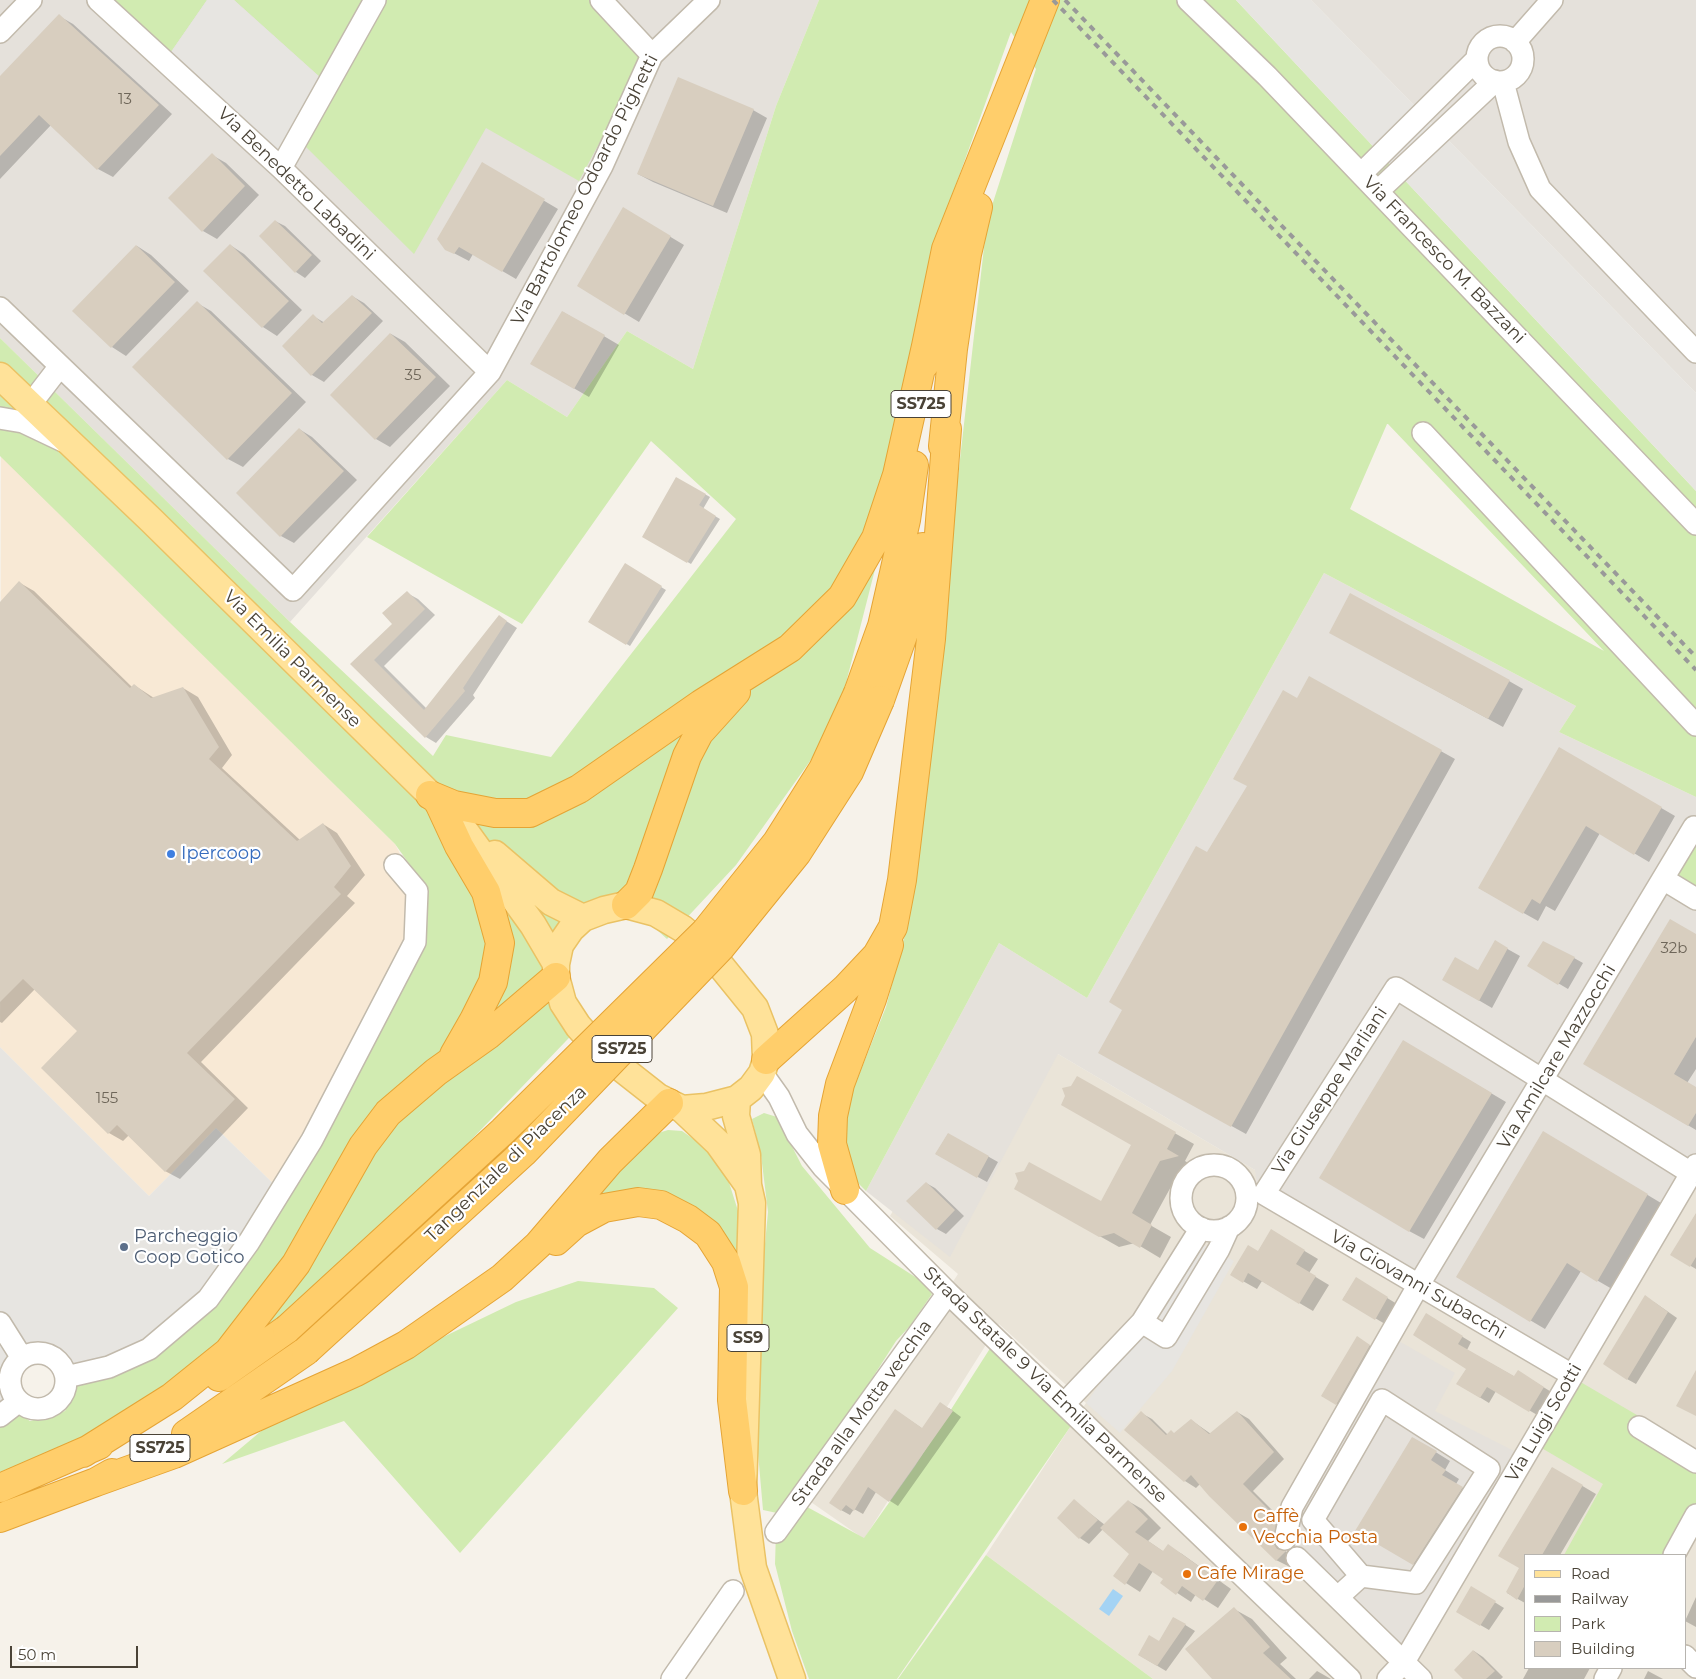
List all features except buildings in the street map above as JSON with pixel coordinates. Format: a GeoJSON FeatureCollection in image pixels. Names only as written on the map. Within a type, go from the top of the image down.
{"type":"FeatureCollection","features":[{"type":"Feature","properties":{"kind":"highway","name":"Tangenziale di Piacenza"},"geometry":{"type":"LineString","coordinates":[[0,1518],[96,1482],[194,1430],[306,1351],[523,1153],[721,947],[798,853],[849,772],[869,697],[882,626],[906,520],[918,437],[926,346],[946,249],[1012,86],[1044,0]]}},
{"type":"Feature","properties":{"kind":"highway","name":"Tangenziale di Piacenza"},"geometry":{"type":"LineString","coordinates":[[0,1488],[83,1453],[187,1399],[287,1329],[503,1131],[705,932],[777,842],[869,697],[907,624],[947,428],[953,349],[967,254],[998,120]]}},
{"type":"Feature","properties":{"kind":"highway"},"geometry":{"type":"LineString","coordinates":[[435,799],[454,805],[495,813],[530,813],[579,789],[701,704],[754,673],[790,648],[842,597],[876,538],[899,467],[926,346]]}},
{"type":"Feature","properties":{"kind":"highway"},"geometry":{"type":"LineString","coordinates":[[845,1190],[832,1144],[833,1116],[840,1084],[884,965],[902,880],[931,639],[947,428]]}},
{"type":"Feature","properties":{"kind":"highway"},"geometry":{"type":"LineString","coordinates":[[626,905],[639,892],[687,756],[699,733],[754,673]]}},
{"type":"Feature","properties":{"kind":"highway"},"geometry":{"type":"LineString","coordinates":[[435,799],[459,846],[486,892],[500,943],[493,982],[474,1020],[448,1063]]}},
{"type":"Feature","properties":{"kind":"highway"},"geometry":{"type":"LineString","coordinates":[[764,1066],[845,989],[877,955],[893,927]]}},
{"type":"Feature","properties":{"kind":"highway"},"geometry":{"type":"LineString","coordinates":[[83,1453],[172,1397],[228,1352],[296,1264],[364,1146],[383,1120],[448,1063],[488,1035],[556,970]]}},
{"type":"Feature","properties":{"kind":"highway"},"geometry":{"type":"LineString","coordinates":[[96,1482],[174,1454],[356,1372],[406,1346],[502,1278],[538,1246],[610,1161],[675,1106]]}},
{"type":"Feature","properties":{"kind":"highway"},"geometry":{"type":"LineString","coordinates":[[502,1278],[535,1261],[576,1223],[604,1208],[638,1202],[661,1205],[688,1219],[708,1234],[726,1262],[734,1286],[732,1400],[743,1491]]}},
{"type":"Feature","properties":{"kind":"main road","name":"Via Emilia Parmense"},"geometry":{"type":"LineString","coordinates":[[0,376],[460,824],[533,924],[556,970]]}},
{"type":"Feature","properties":{"kind":"main road"},"geometry":{"type":"LineString","coordinates":[[460,824],[551,902],[583,918]]}},
{"type":"Feature","properties":{"kind":"main road"},"geometry":{"type":"LineString","coordinates":[[626,905],[656,913],[683,928],[708,950],[756,1008],[765,1034],[764,1066],[737,1099],[736,1116],[746,1154],[748,1185],[718,1144],[675,1106],[651,1092],[602,1054],[578,1026],[563,1003],[556,970],[560,945],[571,929],[583,918],[604,910],[626,905]]}},
{"type":"Feature","properties":{"kind":"main road"},"geometry":{"type":"LineString","coordinates":[[675,1106],[706,1107],[737,1099]]}},
{"type":"Feature","properties":{"kind":"main road","name":"SS9"},"geometry":{"type":"LineString","coordinates":[[748,1185],[752,1203],[752,1225],[743,1491],[753,1568],[792,1679]]}},
{"type":"Feature","properties":{"kind":"street"},"geometry":{"type":"LineString","coordinates":[[0,32],[31,0]]}},
{"type":"Feature","properties":{"kind":"street","name":"Via Benedetto Labadini"},"geometry":{"type":"LineString","coordinates":[[98,0],[281,168],[490,372]]}},
{"type":"Feature","properties":{"kind":"street"},"geometry":{"type":"LineString","coordinates":[[281,168],[375,0]]}},
{"type":"Feature","properties":{"kind":"street"},"geometry":{"type":"LineString","coordinates":[[601,0],[652,55]]}},
{"type":"Feature","properties":{"kind":"street","name":"Via Bartolomeo Odoardo Pighetti"},"geometry":{"type":"LineString","coordinates":[[60,366],[293,590],[490,372],[602,166],[652,55],[709,0]]}},
{"type":"Feature","properties":{"kind":"street","name":"Via Francesco M. Bazzani"},"geometry":{"type":"LineString","coordinates":[[1188,0],[1246,55],[1696,524]]}},
{"type":"Feature","properties":{"kind":"street"},"geometry":{"type":"LineString","coordinates":[[1515,42],[1552,0]]}},
{"type":"Feature","properties":{"kind":"street"},"geometry":{"type":"LineString","coordinates":[[1361,174],[1477,59],[1481,45],[1487,40],[1501,36],[1515,42],[1520,47],[1522,62],[1516,75],[1499,81],[1378,192]]}},
{"type":"Feature","properties":{"kind":"street"},"geometry":{"type":"LineString","coordinates":[[1477,59],[1482,74],[1499,81],[1519,142],[1540,189],[1696,352]]}},
{"type":"Feature","properties":{"kind":"street"},"geometry":{"type":"LineString","coordinates":[[0,308],[60,366],[30,405]]}},
{"type":"Feature","properties":{"kind":"street"},"geometry":{"type":"LineString","coordinates":[[0,418],[23,422],[70,445]]}},
{"type":"Feature","properties":{"kind":"street"},"geometry":{"type":"LineString","coordinates":[[1423,433],[1696,725]]}},
{"type":"Feature","properties":{"kind":"street","name":"Via Amilcare Mazzocchi"},"geometry":{"type":"LineString","coordinates":[[1285,1539],[1292,1507],[1418,1286],[1544,1080],[1694,827]]}},
{"type":"Feature","properties":{"kind":"street"},"geometry":{"type":"LineString","coordinates":[[66,1377],[108,1367],[149,1349],[208,1299],[248,1242],[312,1140],[415,942],[417,891],[395,865]]}},
{"type":"Feature","properties":{"kind":"street"},"geometry":{"type":"LineString","coordinates":[[1663,879],[1696,899]]}},
{"type":"Feature","properties":{"kind":"street","name":"Via Giuseppe Marliani"},"geometry":{"type":"LineString","coordinates":[[1264,1194],[1396,988],[1544,1080]]}},
{"type":"Feature","properties":{"kind":"street","name":"Strada Statale 9 Via Emilia Parmense"},"geometry":{"type":"LineString","coordinates":[[764,1066],[797,1134],[823,1168],[948,1293],[1350,1679]]}},
{"type":"Feature","properties":{"kind":"street"},"geometry":{"type":"LineString","coordinates":[[1544,1080],[1694,1169]]}},
{"type":"Feature","properties":{"kind":"street"},"geometry":{"type":"LineString","coordinates":[[1224,1166],[1242,1180],[1246,1190],[1247,1201],[1244,1212],[1238,1221],[1229,1227],[1220,1230],[1201,1228],[1192,1222],[1185,1213],[1181,1203],[1181,1192],[1185,1181],[1192,1173],[1202,1167],[1224,1166]]}},
{"type":"Feature","properties":{"kind":"street","name":"Via Luigi Scotti"},"geometry":{"type":"LineString","coordinates":[[1388,1679],[1404,1662],[1694,1169]]}},
{"type":"Feature","properties":{"kind":"street","name":"Via Giovanni Subacchi"},"geometry":{"type":"LineString","coordinates":[[1264,1194],[1572,1376]]}},
{"type":"Feature","properties":{"kind":"street"},"geometry":{"type":"LineString","coordinates":[[1142,1322],[1166,1338],[1219,1249],[1229,1227]]}},
{"type":"Feature","properties":{"kind":"street"},"geometry":{"type":"LineString","coordinates":[[1064,1404],[1142,1322],[1201,1228]]}},
{"type":"Feature","properties":{"kind":"street","name":"Strada alla Motta vecchia"},"geometry":{"type":"LineString","coordinates":[[776,1532],[948,1293]]}},
{"type":"Feature","properties":{"kind":"street"},"geometry":{"type":"LineString","coordinates":[[0,1323],[22,1358]]}},
{"type":"Feature","properties":{"kind":"street"},"geometry":{"type":"LineString","coordinates":[[31,1354],[49,1356],[57,1361],[66,1377],[63,1394],[51,1406],[34,1409],[18,1402],[13,1395],[10,1379],[16,1363],[31,1354]]}},
{"type":"Feature","properties":{"kind":"street"},"geometry":{"type":"LineString","coordinates":[[1382,1400],[1489,1469],[1416,1583],[1360,1576],[1313,1520],[1382,1400]]}},
{"type":"Feature","properties":{"kind":"street"},"geometry":{"type":"LineString","coordinates":[[0,1416],[18,1402]]}},
{"type":"Feature","properties":{"kind":"street"},"geometry":{"type":"LineString","coordinates":[[1639,1427],[1696,1462]]}},
{"type":"Feature","properties":{"kind":"street"},"geometry":{"type":"LineString","coordinates":[[1675,1554],[1696,1515]]}},
{"type":"Feature","properties":{"kind":"street"},"geometry":{"type":"LineString","coordinates":[[1297,1558],[1421,1679]]}},
{"type":"Feature","properties":{"kind":"street"},"geometry":{"type":"LineString","coordinates":[[1338,1597],[1360,1576]]}},
{"type":"Feature","properties":{"kind":"street"},"geometry":{"type":"LineString","coordinates":[[672,1679],[733,1590]]}},
{"type":"Feature","properties":{"kind":"street"},"geometry":{"type":"LineString","coordinates":[[1686,1657],[1696,1667]]}},
{"type":"Feature","properties":{"kind":"shaded area"},"geometry":{"type":"Polygon","coordinates":[[[0,0],[819,0],[776,106],[693,369],[627,331],[567,417],[507,380],[290,622],[0,338],[0,0]]]}},
{"type":"Feature","properties":{"kind":"shaded area"},"geometry":{"type":"Polygon","coordinates":[[[207,0],[234,0],[322,79],[277,163],[164,62],[207,0]]]}},
{"type":"Feature","properties":{"kind":"shaded area"},"geometry":{"type":"Polygon","coordinates":[[[1236,0],[1311,0],[1696,393],[1696,491],[1236,0]]]}},
{"type":"Feature","properties":{"kind":"shaded area"},"geometry":{"type":"Polygon","coordinates":[[[1311,0],[1696,0],[1696,393],[1311,0]]]}},
{"type":"Feature","properties":{"kind":"shaded area"},"geometry":{"type":"Polygon","coordinates":[[[1,455],[395,844],[427,906],[421,947],[282,1192],[216,1128],[149,1196],[0,1047],[1,455]]]}},
{"type":"Feature","properties":{"kind":"shaded area"},"geometry":{"type":"Polygon","coordinates":[[[1324,573],[1576,706],[1559,732],[1696,797],[1696,832],[1677,874],[1696,886],[1696,1162],[1572,1377],[1259,1198],[1255,1170],[1058,1054],[950,1257],[866,1191],[999,943],[1087,998],[1324,573]]]}},
{"type":"Feature","properties":{"kind":"shaded area","name":"Parcheggio Coop Gotico"},"geometry":{"type":"Polygon","coordinates":[[[0,1047],[149,1196],[216,1128],[282,1192],[218,1299],[150,1347],[75,1371],[66,1357],[44,1346],[26,1348],[12,1357],[1,1380],[3,1398],[10,1408],[0,1415],[0,1047]]]}},
{"type":"Feature","properties":{"kind":"shaded area"},"geometry":{"type":"Polygon","coordinates":[[[1058,1054],[1255,1170],[1696,1162],[1696,1679],[1153,1679],[986,1555],[1086,1403],[999,1324],[864,1539],[808,1500],[958,1274],[890,1216],[948,1118],[1058,1054]]]}},
{"type":"Feature","properties":{"kind":"shaded area"},"geometry":{"type":"Polygon","coordinates":[[[1199,1245],[1211,1247],[1234,1261],[1172,1371],[1120,1433],[1086,1403],[1199,1245]]]}},
{"type":"Feature","properties":{"kind":"shaded area"},"geometry":{"type":"Polygon","coordinates":[[[1397,1340],[1455,1373],[1435,1411],[1524,1456],[1404,1658],[1290,1553],[1299,1510],[1397,1340]]]}},
{"type":"Feature","properties":{"kind":"green space"},"geometry":{"type":"Polygon","coordinates":[[[99,0],[207,0],[164,62],[99,0]]]}},
{"type":"Feature","properties":{"kind":"green space"},"geometry":{"type":"Polygon","coordinates":[[[234,0],[603,0],[650,48],[579,181],[486,128],[414,254],[305,146],[352,63],[322,79],[234,0]]]}},
{"type":"Feature","properties":{"kind":"green space"},"geometry":{"type":"Polygon","coordinates":[[[819,0],[1236,0],[1696,491],[1696,797],[1559,732],[1576,706],[1324,573],[1087,998],[999,943],[866,1191],[852,1177],[846,1150],[845,1110],[886,1007],[907,927],[987,221],[1036,69],[1011,32],[936,240],[894,495],[835,726],[736,865],[667,939],[646,920],[620,916],[590,928],[575,945],[567,972],[577,1004],[589,1017],[331,1286],[248,1344],[77,1441],[0,1472],[0,1415],[10,1408],[30,1421],[65,1411],[75,1391],[75,1371],[218,1299],[421,947],[427,906],[420,879],[395,844],[0,456],[0,338],[290,622],[433,756],[446,735],[551,757],[736,519],[651,441],[522,624],[367,537],[507,380],[567,417],[627,331],[693,369],[776,106],[819,0]],[[1388,424],[1350,509],[1604,651],[1388,424]]]}},
{"type":"Feature","properties":{"kind":"green space"},"geometry":{"type":"Polygon","coordinates":[[[1696,832],[1696,886],[1677,874],[1696,832]]]}},
{"type":"Feature","properties":{"kind":"green space"},"geometry":{"type":"Polygon","coordinates":[[[764,1113],[777,1117],[802,1166],[870,1248],[920,1280],[932,1294],[910,1326],[896,1341],[852,1410],[777,1513],[763,1510],[756,1430],[760,1297],[768,1212],[761,1155],[752,1119],[764,1113]]]}},
{"type":"Feature","properties":{"kind":"green space"},"geometry":{"type":"Polygon","coordinates":[[[668,1130],[682,1131],[705,1147],[726,1173],[739,1214],[738,1255],[734,1256],[715,1231],[596,1200],[590,1195],[649,1136],[668,1130]]]}},
{"type":"Feature","properties":{"kind":"green space"},"geometry":{"type":"Polygon","coordinates":[[[578,1281],[654,1288],[678,1308],[460,1553],[344,1421],[222,1464],[279,1416],[516,1302],[578,1281]]]}},
{"type":"Feature","properties":{"kind":"green space"},"geometry":{"type":"Polygon","coordinates":[[[996,1339],[1077,1417],[897,1679],[809,1679],[792,1631],[775,1564],[776,1532],[798,1502],[864,1538],[915,1466],[996,1339]]]}},
{"type":"Feature","properties":{"kind":"green space"},"geometry":{"type":"Polygon","coordinates":[[[1572,1377],[1642,1418],[1696,1463],[1696,1511],[1673,1554],[1565,1554],[1603,1484],[1533,1443],[1572,1377]]]}},
{"type":"Feature","properties":{"kind":"green space"},"geometry":{"type":"Polygon","coordinates":[[[986,1555],[1153,1679],[898,1679],[986,1555]]]}},
{"type":"Feature","properties":{"kind":"water"},"geometry":{"type":"Polygon","coordinates":[[[1113,1589],[1123,1596],[1109,1616],[1099,1609],[1113,1589]]]}},
{"type":"Feature","properties":{"kind":"railway"},"geometry":{"type":"LineString","coordinates":[[1053,0],[1696,670]]}},
{"type":"Feature","properties":{"kind":"railway"},"geometry":{"type":"LineString","coordinates":[[1065,0],[1696,657]]}},
{"type":"Feature","properties":{"kind":"place","name":"Ipercoop"},"geometry":{"type":"Point","coordinates":[171,854]}},
{"type":"Feature","properties":{"kind":"place","name":"Parcheggio Coop Gotico"},"geometry":{"type":"Point","coordinates":[124,1247]}},
{"type":"Feature","properties":{"kind":"place","name":"Caffè Vecchia Posta"},"geometry":{"type":"Point","coordinates":[1243,1527]}},
{"type":"Feature","properties":{"kind":"place","name":"Cafe Mirage"},"geometry":{"type":"Point","coordinates":[1187,1574]}}]}
